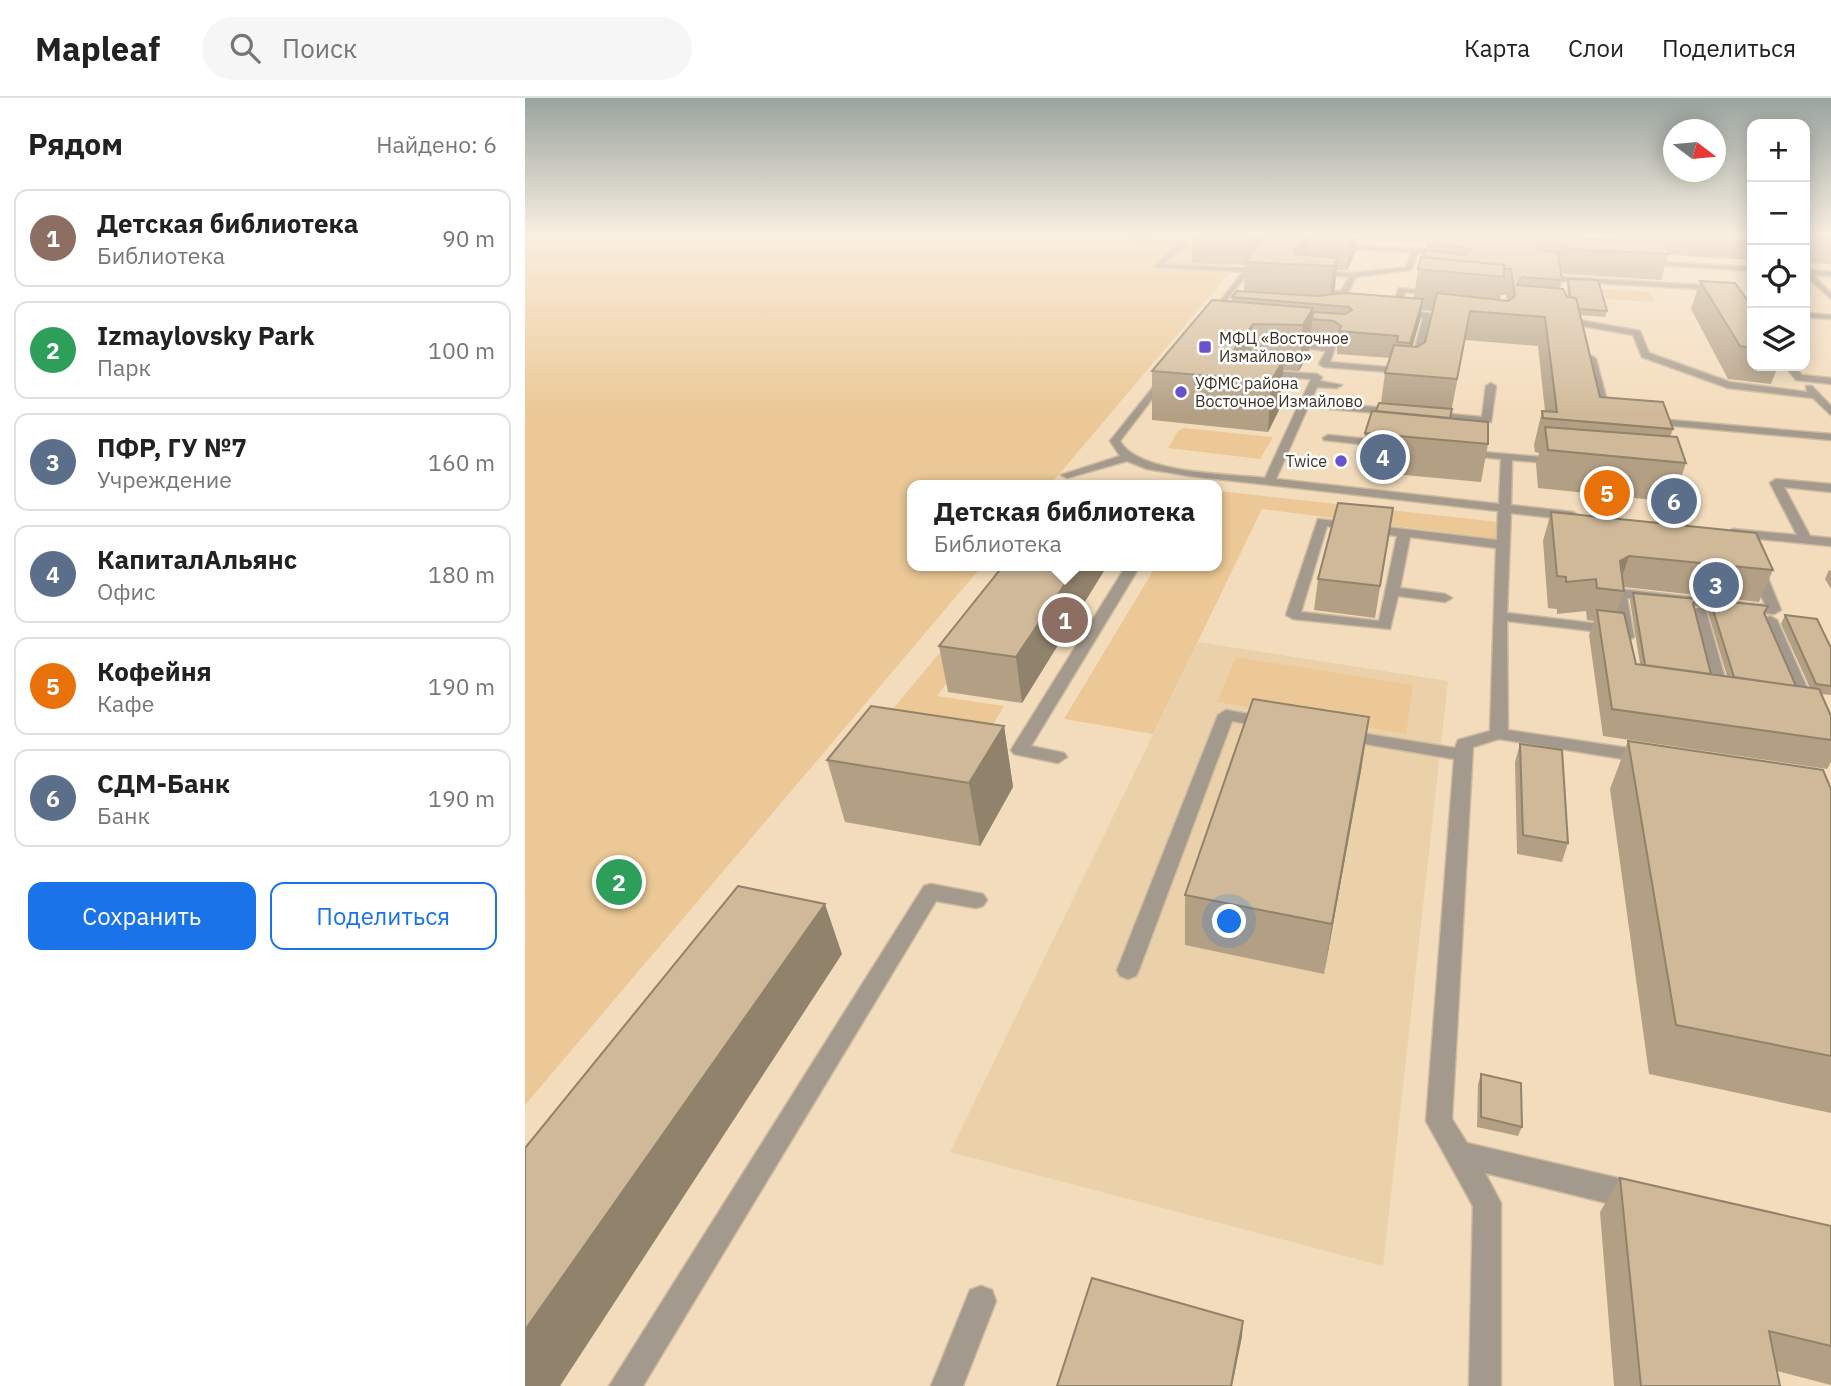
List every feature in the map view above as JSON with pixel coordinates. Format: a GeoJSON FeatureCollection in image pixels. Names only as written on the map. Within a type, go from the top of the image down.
{"type":"FeatureCollection","features":[{"type":"Feature","properties":{"kind":"street"},"geometry":{"type":"LineString","coordinates":[[1210,324],[1231,296]]}},
{"type":"Feature","properties":{"kind":"street"},"geometry":{"type":"LineString","coordinates":[[1394,312],[1400,296]]}},
{"type":"Feature","properties":{"kind":"street"},"geometry":{"type":"LineString","coordinates":[[1562,300],[1560,311],[1564,320],[1637,333],[1645,355],[1728,385],[1818,396]]}},
{"type":"Feature","properties":{"kind":"street"},"geometry":{"type":"LineString","coordinates":[[1381,311],[1468,321]]}},
{"type":"Feature","properties":{"kind":"street"},"geometry":{"type":"LineString","coordinates":[[1324,364],[1413,372],[1428,315]]}},
{"type":"Feature","properties":{"kind":"street"},"geometry":{"type":"LineString","coordinates":[[1810,315],[1831,317]]}},
{"type":"Feature","properties":{"kind":"street"},"geometry":{"type":"LineString","coordinates":[[1269,483],[1315,380],[1332,349],[1276,344]]}},
{"type":"Feature","properties":{"kind":"street"},"geometry":{"type":"LineString","coordinates":[[1592,359],[1607,418],[1621,419]]}},
{"type":"Feature","properties":{"kind":"street"},"geometry":{"type":"LineString","coordinates":[[1175,363],[1115,440],[1117,447],[1128,457],[1151,466],[1190,473],[1585,517]]}},
{"type":"Feature","properties":{"kind":"street"},"geometry":{"type":"LineString","coordinates":[[1794,371],[1831,412]]}},
{"type":"Feature","properties":{"kind":"street"},"geometry":{"type":"LineString","coordinates":[[1251,381],[1256,373],[1315,380],[1337,386]]}},
{"type":"Feature","properties":{"kind":"street"},"geometry":{"type":"LineString","coordinates":[[1799,378],[1831,381]]}},
{"type":"Feature","properties":{"kind":"street"},"geometry":{"type":"LineString","coordinates":[[1422,414],[1487,420],[1491,386]]}},
{"type":"Feature","properties":{"kind":"street"},"geometry":{"type":"LineString","coordinates":[[1240,399],[1409,413]]}},
{"type":"Feature","properties":{"kind":"street"},"geometry":{"type":"LineString","coordinates":[[1634,420],[1831,437]]}},
{"type":"Feature","properties":{"kind":"street"},"geometry":{"type":"LineString","coordinates":[[1328,438],[1397,445]]}},
{"type":"Feature","properties":{"kind":"street"},"geometry":{"type":"LineString","coordinates":[[1452,450],[1575,462]]}},
{"type":"Feature","properties":{"kind":"street"},"geometry":{"type":"LineString","coordinates":[[1499,734],[1500,616],[1507,456]]}},
{"type":"Feature","properties":{"kind":"street"},"geometry":{"type":"LineString","coordinates":[[1067,475],[1128,457]]}},
{"type":"Feature","properties":{"kind":"street"},"geometry":{"type":"LineString","coordinates":[[1185,480],[1190,473]]}},
{"type":"Feature","properties":{"kind":"street"},"geometry":{"type":"LineString","coordinates":[[1806,540],[1774,478],[1831,488]]}},
{"type":"Feature","properties":{"kind":"street"},"geometry":{"type":"LineString","coordinates":[[1404,533],[1385,626],[1293,615],[1322,522],[1504,545]]}},
{"type":"Feature","properties":{"kind":"street"},"geometry":{"type":"LineString","coordinates":[[1717,531],[1831,542]]}},
{"type":"Feature","properties":{"kind":"street"},"geometry":{"type":"LineString","coordinates":[[1627,648],[1619,593],[1774,610],[1744,534]]}},
{"type":"Feature","properties":{"kind":"street"},"geometry":{"type":"LineString","coordinates":[[1058,757],[1020,750],[1130,571]]}},
{"type":"Feature","properties":{"kind":"street"},"geometry":{"type":"LineString","coordinates":[[1392,591],[1445,598]]}},
{"type":"Feature","properties":{"kind":"street"},"geometry":{"type":"LineString","coordinates":[[1699,611],[1722,696]]}},
{"type":"Feature","properties":{"kind":"street"},"geometry":{"type":"LineString","coordinates":[[1500,616],[1625,632]]}},
{"type":"Feature","properties":{"kind":"street"},"geometry":{"type":"LineString","coordinates":[[1770,620],[1814,708],[1784,704]]}},
{"type":"Feature","properties":{"kind":"street"},"geometry":{"type":"LineString","coordinates":[[1128,970],[1226,715],[1293,727]]}},
{"type":"Feature","properties":{"kind":"street"},"geometry":{"type":"LineString","coordinates":[[1320,731],[1463,755]]}},
{"type":"Feature","properties":{"kind":"street"},"geometry":{"type":"LineString","coordinates":[[1485,1386],[1487,1203],[1439,1121],[1464,744],[1499,734],[1672,761]]}},
{"type":"Feature","properties":{"kind":"street"},"geometry":{"type":"LineString","coordinates":[[625,1386],[931,892],[976,900]]}},
{"type":"Feature","properties":{"kind":"street"},"geometry":{"type":"LineString","coordinates":[[1458,1154],[1658,1202]]}},
{"type":"Feature","properties":{"kind":"street"},"geometry":{"type":"LineString","coordinates":[[947,1386],[981,1301]]}},
{"type":"Feature","properties":{"kind":"shaded area"},"geometry":{"type":"Polygon","coordinates":[[[525,296],[1210,296],[1054,480],[907,480],[907,571],[978,571],[525,1105],[525,296]]]}},
{"type":"Feature","properties":{"kind":"shaded area"},"geometry":{"type":"Polygon","coordinates":[[[1652,296],[1654,302],[1591,298],[1652,296]]]}},
{"type":"Feature","properties":{"kind":"shaded area"},"geometry":{"type":"Polygon","coordinates":[[[1184,428],[1273,437],[1260,459],[1168,448],[1178,431],[1184,428]]]}},
{"type":"Feature","properties":{"kind":"shaded area"},"geometry":{"type":"Polygon","coordinates":[[[1222,491],[1498,522],[1497,539],[1262,509],[1153,734],[1064,719],[1153,571],[1222,571],[1222,491]]]}},
{"type":"Feature","properties":{"kind":"shaded area"},"geometry":{"type":"Polygon","coordinates":[[[1008,571],[1031,571],[937,696],[1004,706],[984,739],[883,721],[1008,571]]]}},
{"type":"Feature","properties":{"kind":"shaded area"},"geometry":{"type":"Polygon","coordinates":[[[1198,642],[1448,681],[1383,1266],[950,1152],[1198,642]]]}},
{"type":"Feature","properties":{"kind":"shaded area"},"geometry":{"type":"Polygon","coordinates":[[[1236,657],[1413,685],[1406,734],[1217,702],[1236,657]]]}},
{"type":"Feature","properties":{"kind":"building"},"geometry":{"type":"Polygon","coordinates":[[[1385,296],[1423,299],[1410,343],[1397,342],[1398,336],[1339,331],[1341,326],[1334,321],[1312,319],[1313,312],[1345,314],[1352,310],[1349,307],[1232,297],[1385,296]]]}},
{"type":"Feature","properties":{"kind":"building"},"geometry":{"type":"Polygon","coordinates":[[[1436,296],[1508,301],[1515,296],[1576,298],[1600,397],[1663,402],[1673,429],[1543,418],[1542,411],[1557,412],[1545,317],[1470,311],[1457,379],[1385,373],[1394,345],[1417,347],[1425,342],[1436,296]]]}},
{"type":"Feature","properties":{"kind":"building"},"geometry":{"type":"Polygon","coordinates":[[[1603,296],[1607,311],[1579,309],[1576,298],[1570,297],[1603,296]]]}},
{"type":"Feature","properties":{"kind":"building"},"geometry":{"type":"Polygon","coordinates":[[[1709,296],[1744,296],[1747,300],[1747,347],[1740,346],[1709,296]]]}},
{"type":"Feature","properties":{"kind":"building"},"geometry":{"type":"Polygon","coordinates":[[[1212,300],[1313,308],[1303,325],[1253,324],[1234,350],[1239,355],[1284,359],[1271,381],[1152,371],[1212,300]]]}},
{"type":"Feature","properties":{"kind":"building"},"geometry":{"type":"Polygon","coordinates":[[[1379,403],[1452,409],[1450,418],[1376,411],[1379,403]]]}},
{"type":"Feature","properties":{"kind":"building"},"geometry":{"type":"Polygon","coordinates":[[[1372,411],[1488,422],[1488,444],[1365,433],[1372,411]]]}},
{"type":"Feature","properties":{"kind":"building"},"geometry":{"type":"Polygon","coordinates":[[[1545,427],[1677,437],[1686,463],[1548,450],[1545,427]]]}},
{"type":"Feature","properties":{"kind":"building"},"geometry":{"type":"Polygon","coordinates":[[[1338,503],[1393,508],[1380,586],[1318,579],[1338,503]]]}},
{"type":"Feature","properties":{"kind":"building"},"geometry":{"type":"Polygon","coordinates":[[[1551,512],[1756,533],[1773,570],[1629,556],[1620,561],[1624,591],[1597,588],[1596,579],[1566,582],[1566,577],[1557,576],[1551,512]]]}},
{"type":"Feature","properties":{"kind":"building"},"geometry":{"type":"Polygon","coordinates":[[[999,571],[1074,571],[1016,657],[939,646],[999,571]]]}},
{"type":"Feature","properties":{"kind":"building"},"geometry":{"type":"Polygon","coordinates":[[[1633,593],[1697,599],[1693,603],[1711,674],[1645,665],[1633,593]]]}},
{"type":"Feature","properties":{"kind":"building"},"geometry":{"type":"Polygon","coordinates":[[[1710,600],[1768,606],[1764,613],[1796,686],[1734,677],[1710,600]]]}},
{"type":"Feature","properties":{"kind":"building"},"geometry":{"type":"Polygon","coordinates":[[[1597,610],[1624,613],[1636,664],[1819,689],[1831,716],[1831,740],[1612,709],[1597,610]]]}},
{"type":"Feature","properties":{"kind":"building"},"geometry":{"type":"Polygon","coordinates":[[[1785,615],[1817,619],[1831,648],[1831,686],[1816,684],[1785,615]]]}},
{"type":"Feature","properties":{"kind":"building"},"geometry":{"type":"Polygon","coordinates":[[[1253,699],[1369,717],[1332,924],[1185,895],[1253,699]]]}},
{"type":"Feature","properties":{"kind":"building"},"geometry":{"type":"Polygon","coordinates":[[[871,706],[1004,726],[969,783],[827,760],[871,706]]]}},
{"type":"Feature","properties":{"kind":"building"},"geometry":{"type":"Polygon","coordinates":[[[1628,741],[1823,770],[1831,789],[1831,1056],[1676,1025],[1628,741]]]}},
{"type":"Feature","properties":{"kind":"building"},"geometry":{"type":"Polygon","coordinates":[[[1520,744],[1562,750],[1568,843],[1523,835],[1520,744]]]}},
{"type":"Feature","properties":{"kind":"building"},"geometry":{"type":"Polygon","coordinates":[[[738,886],[825,904],[525,1330],[525,1148],[738,886]]]}},
{"type":"Feature","properties":{"kind":"building"},"geometry":{"type":"Polygon","coordinates":[[[1481,1074],[1521,1083],[1522,1127],[1481,1117],[1481,1074]]]}},
{"type":"Feature","properties":{"kind":"building"},"geometry":{"type":"Polygon","coordinates":[[[1620,1178],[1831,1226],[1831,1346],[1769,1331],[1780,1386],[1641,1386],[1620,1178]]]}},
{"type":"Feature","properties":{"kind":"building"},"geometry":{"type":"Polygon","coordinates":[[[1092,1278],[1243,1321],[1231,1386],[1057,1386],[1092,1278]]]}},
{"type":"Feature","properties":{"kind":"place","name":"МФЦ «Восточное Измайлово»"},"geometry":{"type":"Point","coordinates":[1205,347]}},
{"type":"Feature","properties":{"kind":"place","name":"УФМС района Восточное Измайлово"},"geometry":{"type":"Point","coordinates":[1181,392]}},
{"type":"Feature","properties":{"kind":"place","name":"КапиталАльянс"},"geometry":{"type":"Point","coordinates":[1383,457]}},
{"type":"Feature","properties":{"kind":"place","name":"Twice"},"geometry":{"type":"Point","coordinates":[1341,461]}},
{"type":"Feature","properties":{"kind":"place","name":"Кофейня"},"geometry":{"type":"Point","coordinates":[1607,493]}},
{"type":"Feature","properties":{"kind":"place","name":"СДМ-Банк"},"geometry":{"type":"Point","coordinates":[1674,501]}},
{"type":"Feature","properties":{"kind":"place","name":"ПФР, ГУ №7"},"geometry":{"type":"Point","coordinates":[1716,585]}},
{"type":"Feature","properties":{"kind":"place","name":"Детская библиотека"},"geometry":{"type":"Point","coordinates":[1065,620]}},
{"type":"Feature","properties":{"kind":"place","name":"Izmaylovsky Park"},"geometry":{"type":"Point","coordinates":[619,882]}}]}
